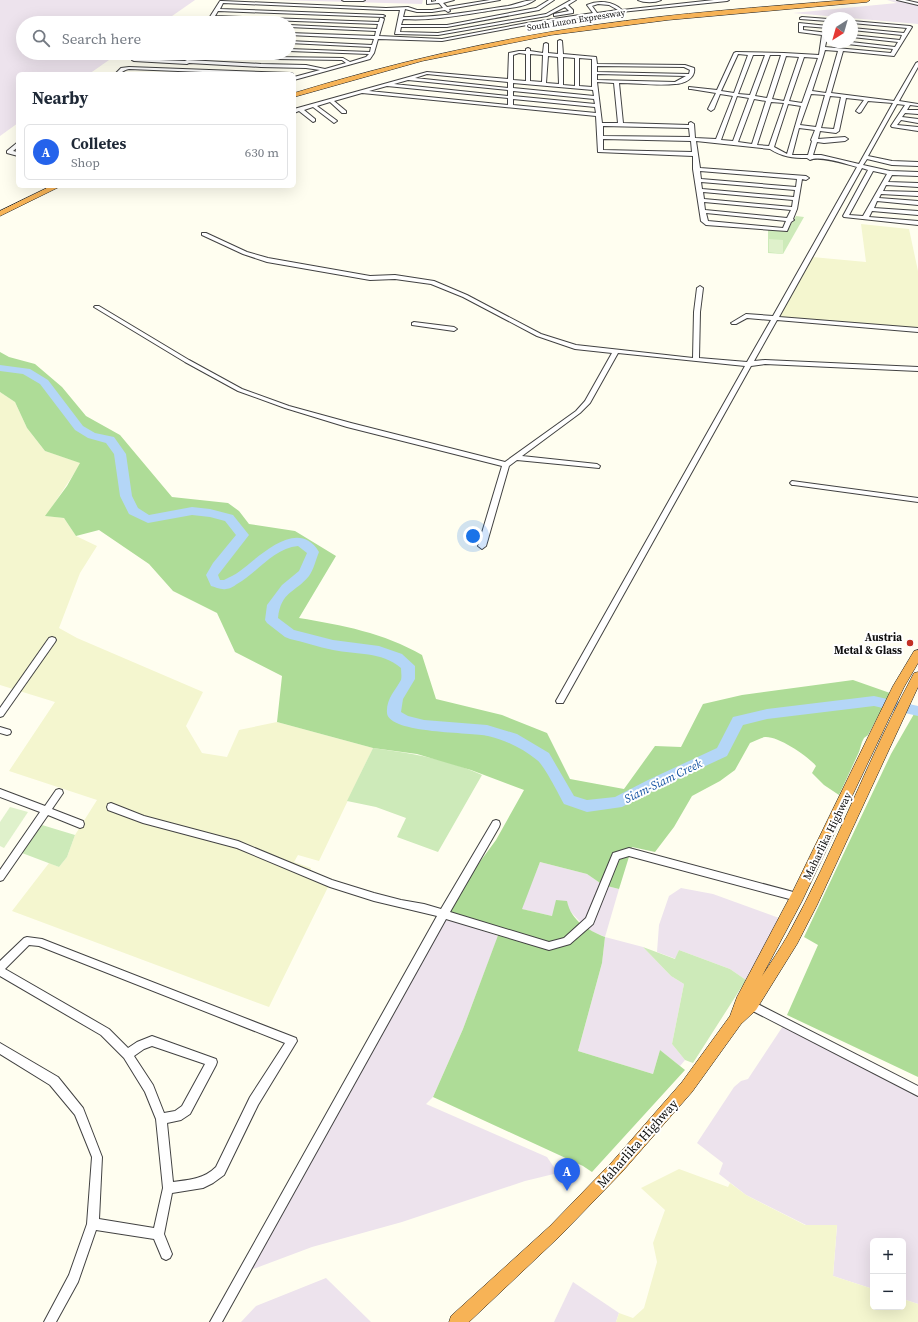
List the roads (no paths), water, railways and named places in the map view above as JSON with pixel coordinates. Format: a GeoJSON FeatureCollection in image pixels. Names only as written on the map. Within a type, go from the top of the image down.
{"type":"FeatureCollection","features":[{"type":"Feature","properties":{"kind":"highway","name":"South Luzon Expressway"},"geometry":{"type":"LineString","coordinates":[[296,90],[404,60],[541,32],[642,18],[832,0]]}},
{"type":"Feature","properties":{"kind":"highway","name":"South Luzon Expressway"},"geometry":{"type":"LineString","coordinates":[[296,94],[407,63],[524,38],[638,21],[867,0]]}},
{"type":"Feature","properties":{"kind":"highway"},"geometry":{"type":"LineString","coordinates":[[0,209],[43,188]]}},
{"type":"Feature","properties":{"kind":"highway"},"geometry":{"type":"LineString","coordinates":[[0,214],[53,188]]}},
{"type":"Feature","properties":{"kind":"highway","name":"Maharlika Highway"},"geometry":{"type":"LineString","coordinates":[[457,1322],[554,1231],[617,1167],[687,1087],[792,940],[809,908],[885,730],[899,686],[918,654]]}},
{"type":"Feature","properties":{"kind":"highway","name":"Maharlika Highway"},"geometry":{"type":"LineString","coordinates":[[746,1003],[798,897],[885,730],[918,676]]}},
{"type":"Feature","properties":{"kind":"street"},"geometry":{"type":"LineString","coordinates":[[344,0],[363,0]]}},
{"type":"Feature","properties":{"kind":"street"},"geometry":{"type":"LineString","coordinates":[[429,0],[430,3],[452,0]]}},
{"type":"Feature","properties":{"kind":"street"},"geometry":{"type":"LineString","coordinates":[[213,16],[222,2],[432,11],[498,0]]}},
{"type":"Feature","properties":{"kind":"street"},"geometry":{"type":"LineString","coordinates":[[401,18],[431,19],[453,16],[515,6],[533,0]]}},
{"type":"Feature","properties":{"kind":"street"},"geometry":{"type":"LineString","coordinates":[[399,26],[438,27],[537,9],[552,0]]}},
{"type":"Feature","properties":{"kind":"street"},"geometry":{"type":"LineString","coordinates":[[547,15],[574,0]]}},
{"type":"Feature","properties":{"kind":"street"},"geometry":{"type":"LineString","coordinates":[[640,0],[659,0]]}},
{"type":"Feature","properties":{"kind":"street"},"geometry":{"type":"LineString","coordinates":[[296,34],[442,40],[527,24],[596,14],[726,0]]}},
{"type":"Feature","properties":{"kind":"street"},"geometry":{"type":"LineString","coordinates":[[899,0],[918,4]]}},
{"type":"Feature","properties":{"kind":"street"},"geometry":{"type":"LineString","coordinates":[[439,1],[466,29]]}},
{"type":"Feature","properties":{"kind":"street"},"geometry":{"type":"LineString","coordinates":[[583,2],[612,1],[621,11]]}},
{"type":"Feature","properties":{"kind":"street"},"geometry":{"type":"LineString","coordinates":[[583,2],[596,14]]}},
{"type":"Feature","properties":{"kind":"street"},"geometry":{"type":"LineString","coordinates":[[295,16],[300,5]]}},
{"type":"Feature","properties":{"kind":"street"},"geometry":{"type":"LineString","coordinates":[[403,10],[397,33],[438,34],[547,15],[561,15],[571,12],[571,10],[565,5]]}},
{"type":"Feature","properties":{"kind":"street"},"geometry":{"type":"LineString","coordinates":[[296,78],[368,58],[372,53],[378,30],[386,9]]}},
{"type":"Feature","properties":{"kind":"street"},"geometry":{"type":"LineString","coordinates":[[217,10],[383,16]]}},
{"type":"Feature","properties":{"kind":"street"},"geometry":{"type":"LineString","coordinates":[[802,18],[822,20]]}},
{"type":"Feature","properties":{"kind":"street"},"geometry":{"type":"LineString","coordinates":[[296,20],[381,23]]}},
{"type":"Feature","properties":{"kind":"street"},"geometry":{"type":"LineString","coordinates":[[789,156],[797,126],[821,58],[823,48],[892,55],[910,27],[858,23]]}},
{"type":"Feature","properties":{"kind":"street"},"geometry":{"type":"LineString","coordinates":[[822,26],[801,24],[801,31],[822,34]]}},
{"type":"Feature","properties":{"kind":"street"},"geometry":{"type":"LineString","coordinates":[[296,27],[378,30]]}},
{"type":"Feature","properties":{"kind":"street"},"geometry":{"type":"LineString","coordinates":[[858,30],[905,34]]}},
{"type":"Feature","properties":{"kind":"street"},"geometry":{"type":"LineString","coordinates":[[858,37],[900,41]]}},
{"type":"Feature","properties":{"kind":"street"},"geometry":{"type":"LineString","coordinates":[[560,41],[561,86]]}},
{"type":"Feature","properties":{"kind":"street"},"geometry":{"type":"LineString","coordinates":[[296,42],[374,46]]}},
{"type":"Feature","properties":{"kind":"street"},"geometry":{"type":"LineString","coordinates":[[544,84],[546,44]]}},
{"type":"Feature","properties":{"kind":"street"},"geometry":{"type":"LineString","coordinates":[[858,44],[896,48]]}},
{"type":"Feature","properties":{"kind":"street"},"geometry":{"type":"LineString","coordinates":[[810,158],[817,129],[841,49]]}},
{"type":"Feature","properties":{"kind":"street"},"geometry":{"type":"LineString","coordinates":[[296,50],[372,53]]}},
{"type":"Feature","properties":{"kind":"street"},"geometry":{"type":"LineString","coordinates":[[528,50],[528,83]]}},
{"type":"Feature","properties":{"kind":"street"},"geometry":{"type":"LineString","coordinates":[[510,107],[510,55],[515,52],[528,50],[545,54],[594,58],[596,81],[595,89],[600,124],[600,151],[694,154]]}},
{"type":"Feature","properties":{"kind":"street"},"geometry":{"type":"LineString","coordinates":[[712,109],[736,53],[784,54],[821,58]]}},
{"type":"Feature","properties":{"kind":"street"},"geometry":{"type":"LineString","coordinates":[[718,141],[751,53]]}},
{"type":"Feature","properties":{"kind":"street"},"geometry":{"type":"LineString","coordinates":[[735,143],[768,54]]}},
{"type":"Feature","properties":{"kind":"street"},"geometry":{"type":"LineString","coordinates":[[754,146],[784,54]]}},
{"type":"Feature","properties":{"kind":"street"},"geometry":{"type":"LineString","coordinates":[[577,56],[577,88]]}},
{"type":"Feature","properties":{"kind":"street"},"geometry":{"type":"LineString","coordinates":[[771,148],[802,56]]}},
{"type":"Feature","properties":{"kind":"street"},"geometry":{"type":"LineString","coordinates":[[296,57],[343,59],[348,63]]}},
{"type":"Feature","properties":{"kind":"street"},"geometry":{"type":"LineString","coordinates":[[129,68],[134,60]]}},
{"type":"Feature","properties":{"kind":"street"},"geometry":{"type":"LineString","coordinates":[[119,72],[123,69],[129,68],[182,72],[188,60]]}},
{"type":"Feature","properties":{"kind":"street"},"geometry":{"type":"LineString","coordinates":[[218,60],[273,66],[309,66],[325,70]]}},
{"type":"Feature","properties":{"kind":"street"},"geometry":{"type":"LineString","coordinates":[[270,72],[275,60]]}},
{"type":"Feature","properties":{"kind":"street"},"geometry":{"type":"LineString","coordinates":[[560,701],[918,63]]}},
{"type":"Feature","properties":{"kind":"street"},"geometry":{"type":"LineString","coordinates":[[594,65],[685,66],[692,68],[693,72],[680,82],[675,83],[596,81]]}},
{"type":"Feature","properties":{"kind":"street"},"geometry":{"type":"LineString","coordinates":[[297,110],[427,73],[595,89]]}},
{"type":"Feature","properties":{"kind":"street"},"geometry":{"type":"LineString","coordinates":[[595,73],[690,75]]}},
{"type":"Feature","properties":{"kind":"street"},"geometry":{"type":"LineString","coordinates":[[296,75],[302,76]]}},
{"type":"Feature","properties":{"kind":"street"},"geometry":{"type":"LineString","coordinates":[[404,79],[596,98]]}},
{"type":"Feature","properties":{"kind":"street"},"geometry":{"type":"LineString","coordinates":[[616,82],[621,125]]}},
{"type":"Feature","properties":{"kind":"street"},"geometry":{"type":"LineString","coordinates":[[384,84],[597,106]]}},
{"type":"Feature","properties":{"kind":"street"},"geometry":{"type":"LineString","coordinates":[[691,88],[804,105]]}},
{"type":"Feature","properties":{"kind":"street"},"geometry":{"type":"LineString","coordinates":[[359,92],[598,115]]}},
{"type":"Feature","properties":{"kind":"street"},"geometry":{"type":"LineString","coordinates":[[809,92],[918,105]]}},
{"type":"Feature","properties":{"kind":"street"},"geometry":{"type":"LineString","coordinates":[[797,126],[836,131],[844,96]]}},
{"type":"Feature","properties":{"kind":"street"},"geometry":{"type":"LineString","coordinates":[[859,111],[867,99]]}},
{"type":"Feature","properties":{"kind":"street"},"geometry":{"type":"LineString","coordinates":[[330,100],[344,112]]}},
{"type":"Feature","properties":{"kind":"street"},"geometry":{"type":"LineString","coordinates":[[908,104],[894,126],[918,128]]}},
{"type":"Feature","properties":{"kind":"street"},"geometry":{"type":"LineString","coordinates":[[313,105],[334,121]]}},
{"type":"Feature","properties":{"kind":"street"},"geometry":{"type":"LineString","coordinates":[[297,110],[313,120]]}},
{"type":"Feature","properties":{"kind":"street"},"geometry":{"type":"LineString","coordinates":[[904,111],[918,112]]}},
{"type":"Feature","properties":{"kind":"street"},"geometry":{"type":"LineString","coordinates":[[899,118],[918,120]]}},
{"type":"Feature","properties":{"kind":"street"},"geometry":{"type":"LineString","coordinates":[[600,124],[691,126],[702,211],[704,221],[710,225],[785,230],[791,220],[800,178]]}},
{"type":"Feature","properties":{"kind":"street"},"geometry":{"type":"LineString","coordinates":[[600,137],[693,138],[771,148],[779,153],[789,156],[810,158],[821,157],[890,173],[918,174]]}},
{"type":"Feature","properties":{"kind":"street"},"geometry":{"type":"LineString","coordinates":[[814,140],[824,141],[845,139]]}},
{"type":"Feature","properties":{"kind":"street"},"geometry":{"type":"LineString","coordinates":[[16,146],[9,152],[16,154]]}},
{"type":"Feature","properties":{"kind":"street"},"geometry":{"type":"LineString","coordinates":[[866,157],[892,163],[918,164]]}},
{"type":"Feature","properties":{"kind":"street"},"geometry":{"type":"LineString","coordinates":[[696,169],[806,178]]}},
{"type":"Feature","properties":{"kind":"street"},"geometry":{"type":"LineString","coordinates":[[871,169],[846,216],[918,223]]}},
{"type":"Feature","properties":{"kind":"street"},"geometry":{"type":"LineString","coordinates":[[865,218],[890,173]]}},
{"type":"Feature","properties":{"kind":"street"},"geometry":{"type":"LineString","coordinates":[[698,180],[798,189]]}},
{"type":"Feature","properties":{"kind":"street"},"geometry":{"type":"LineString","coordinates":[[885,183],[918,185]]}},
{"type":"Feature","properties":{"kind":"street"},"geometry":{"type":"LineString","coordinates":[[699,190],[796,199]]}},
{"type":"Feature","properties":{"kind":"street"},"geometry":{"type":"LineString","coordinates":[[880,192],[918,194]]}},
{"type":"Feature","properties":{"kind":"street"},"geometry":{"type":"LineString","coordinates":[[875,199],[918,203]]}},
{"type":"Feature","properties":{"kind":"street"},"geometry":{"type":"LineString","coordinates":[[701,200],[794,209]]}},
{"type":"Feature","properties":{"kind":"street"},"geometry":{"type":"LineString","coordinates":[[870,209],[918,213]]}},
{"type":"Feature","properties":{"kind":"street"},"geometry":{"type":"LineString","coordinates":[[702,211],[791,220]]}},
{"type":"Feature","properties":{"kind":"street"},"geometry":{"type":"LineString","coordinates":[[204,234],[246,253],[267,260],[370,278],[395,278],[432,282],[466,296],[519,326],[557,342],[575,347],[748,364],[759,364],[765,362],[872,366],[918,370]]}},
{"type":"Feature","properties":{"kind":"street"},"geometry":{"type":"LineString","coordinates":[[696,360],[697,312],[700,288]]}},
{"type":"Feature","properties":{"kind":"street"},"geometry":{"type":"LineString","coordinates":[[97,307],[214,377],[240,390],[288,407],[349,425],[506,465]]}},
{"type":"Feature","properties":{"kind":"street"},"geometry":{"type":"LineString","coordinates":[[734,323],[746,316],[918,330]]}},
{"type":"Feature","properties":{"kind":"street"},"geometry":{"type":"LineString","coordinates":[[414,324],[454,329]]}},
{"type":"Feature","properties":{"kind":"street"},"geometry":{"type":"LineString","coordinates":[[482,546],[506,465],[565,423],[588,402],[616,351]]}},
{"type":"Feature","properties":{"kind":"street"},"geometry":{"type":"LineString","coordinates":[[759,364],[765,366],[918,373]]}},
{"type":"Feature","properties":{"kind":"street"},"geometry":{"type":"LineString","coordinates":[[515,458],[598,466]]}},
{"type":"Feature","properties":{"kind":"street"},"geometry":{"type":"LineString","coordinates":[[794,483],[918,500]]}},
{"type":"Feature","properties":{"kind":"street"},"geometry":{"type":"LineString","coordinates":[[0,714],[52,640]]}},
{"type":"Feature","properties":{"kind":"street"},"geometry":{"type":"LineString","coordinates":[[0,793],[80,824]]}},
{"type":"Feature","properties":{"kind":"street"},"geometry":{"type":"LineString","coordinates":[[0,877],[58,793]]}},
{"type":"Feature","properties":{"kind":"street"},"geometry":{"type":"LineString","coordinates":[[112,807],[143,819],[238,845],[330,883],[359,893],[401,904],[424,908],[443,915],[550,946],[567,941],[590,921],[616,856],[629,852],[798,897]]}},
{"type":"Feature","properties":{"kind":"street"},"geometry":{"type":"LineString","coordinates":[[216,1322],[443,915],[496,824]]}},
{"type":"Feature","properties":{"kind":"street"},"geometry":{"type":"LineString","coordinates":[[0,967],[27,941],[39,942],[292,1041],[254,1101],[217,1175],[208,1182],[168,1188]]}},
{"type":"Feature","properties":{"kind":"street"},"geometry":{"type":"LineString","coordinates":[[0,971],[105,1032],[128,1055],[149,1089],[161,1119],[168,1188],[158,1234],[166,1254]]}},
{"type":"Feature","properties":{"kind":"street"},"geometry":{"type":"LineString","coordinates":[[746,1003],[918,1091]]}},
{"type":"Feature","properties":{"kind":"street"},"geometry":{"type":"LineString","coordinates":[[128,1055],[141,1045],[152,1041],[212,1062],[186,1110],[177,1116],[161,1119]]}},
{"type":"Feature","properties":{"kind":"street"},"geometry":{"type":"LineString","coordinates":[[0,1048],[54,1081],[79,1112],[97,1157],[93,1224],[74,1278],[50,1322]]}},
{"type":"Feature","properties":{"kind":"street"},"geometry":{"type":"LineString","coordinates":[[93,1224],[158,1234]]}},
{"type":"Feature","properties":{"kind":"waterway","name":"Siam-Siam Creek"},"geometry":{"type":"LineString","coordinates":[[0,368],[26,371],[44,382],[79,428],[92,436],[110,440],[120,454],[126,496],[133,511],[148,519],[192,511],[210,513],[229,518],[243,535],[217,566],[212,575],[215,583],[225,585],[243,575],[264,557],[287,543],[301,542],[313,552],[304,573],[286,588],[273,605],[271,620],[290,634],[333,645],[379,651],[397,657],[408,666],[408,679],[396,698],[394,714],[404,720],[424,725],[487,730],[512,738],[544,757],[569,800],[587,806],[617,803],[653,784],[722,752],[738,721],[767,714],[874,701],[918,711]]}},
{"type":"Feature","properties":{"kind":"place","name":"Austria Metal & Glass"},"geometry":{"type":"Point","coordinates":[910,643]}},
{"type":"Feature","properties":{"kind":"place","name":"Colletes"},"geometry":{"type":"Point","coordinates":[567,1191]}}]}
